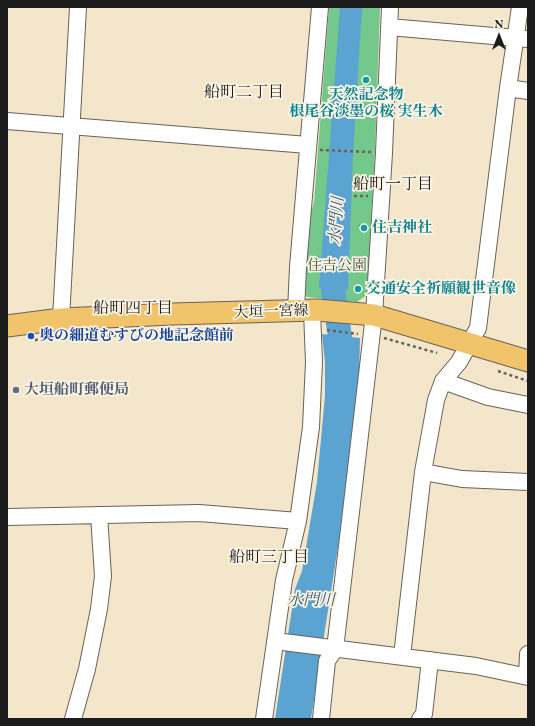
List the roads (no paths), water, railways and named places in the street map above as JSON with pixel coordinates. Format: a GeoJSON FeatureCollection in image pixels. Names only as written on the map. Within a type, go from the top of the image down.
{"type":"FeatureCollection","features":[{"type":"Feature","properties":{"kind":"main road","name":"大垣一宮線"},"geometry":{"type":"LineString","coordinates":[[7,326],[61,319],[172,314],[312,318],[368,314],[528,361]]}},
{"type":"Feature","properties":{"kind":"street"},"geometry":{"type":"LineString","coordinates":[[61,319],[70,126],[78,7]]}},
{"type":"Feature","properties":{"kind":"street"},"geometry":{"type":"LineString","coordinates":[[264,719],[280,642],[284,580],[298,521],[311,427],[314,362],[312,318],[298,267],[315,148],[320,7]]}},
{"type":"Feature","properties":{"kind":"street"},"geometry":{"type":"LineString","coordinates":[[321,719],[327,661],[331,649],[384,153],[390,7]]}},
{"type":"Feature","properties":{"kind":"street"},"geometry":{"type":"LineString","coordinates":[[402,656],[423,472],[436,400],[443,382],[459,362],[478,328],[508,88],[522,38],[520,7]]}},
{"type":"Feature","properties":{"kind":"street"},"geometry":{"type":"LineString","coordinates":[[390,27],[522,38]]}},
{"type":"Feature","properties":{"kind":"street"},"geometry":{"type":"LineString","coordinates":[[508,88],[528,91]]}},
{"type":"Feature","properties":{"kind":"street"},"geometry":{"type":"LineString","coordinates":[[7,122],[70,126],[315,148]]}},
{"type":"Feature","properties":{"kind":"street"},"geometry":{"type":"LineString","coordinates":[[443,382],[488,398],[528,405]]}},
{"type":"Feature","properties":{"kind":"street"},"geometry":{"type":"LineString","coordinates":[[423,472],[462,479],[528,482]]}},
{"type":"Feature","properties":{"kind":"street"},"geometry":{"type":"LineString","coordinates":[[7,516],[200,513],[298,521]]}},
{"type":"Feature","properties":{"kind":"street"},"geometry":{"type":"LineString","coordinates":[[73,719],[87,669],[99,609],[103,576],[99,515]]}},
{"type":"Feature","properties":{"kind":"street"},"geometry":{"type":"LineString","coordinates":[[280,642],[476,666],[527,677],[528,654]]}},
{"type":"Feature","properties":{"kind":"street"},"geometry":{"type":"LineString","coordinates":[[420,719],[424,714],[430,660]]}},
{"type":"Feature","properties":{"kind":"water","name":"水門川"},"geometry":{"type":"Polygon","coordinates":[[[340,7],[362,7],[353,155],[348,290],[319,288],[340,7]]]}},
{"type":"Feature","properties":{"kind":"water","name":"水門川"},"geometry":{"type":"Polygon","coordinates":[[[322,334],[360,338],[359,384],[345,502],[311,719],[275,719],[295,589],[302,571],[317,482],[325,396],[325,362],[322,334]]]}},
{"type":"Feature","properties":{"kind":"waterway","name":"水門川"},"geometry":{"type":"LineString","coordinates":[[335,257],[332,284],[341,343],[342,369]]}},
{"type":"Feature","properties":{"kind":"place","name":"天然記念物 根尾谷淡墨の桜 実生木"},"geometry":{"type":"Point","coordinates":[366,80]}},
{"type":"Feature","properties":{"kind":"place","name":"住吉神社"},"geometry":{"type":"Point","coordinates":[364,228]}},
{"type":"Feature","properties":{"kind":"place","name":"交通安全祈願観世音像"},"geometry":{"type":"Point","coordinates":[358,289]}},
{"type":"Feature","properties":{"kind":"place","name":"奥の細道むすびの地記念館前"},"geometry":{"type":"Point","coordinates":[31,336]}},
{"type":"Feature","properties":{"kind":"place","name":"大垣船町郵便局"},"geometry":{"type":"Point","coordinates":[16,390]}},
{"type":"Feature","properties":{"kind":"district","name":"船町二丁目"},"geometry":{"type":"Point","coordinates":[244,93]}},
{"type":"Feature","properties":{"kind":"district","name":"船町一丁目"},"geometry":{"type":"Point","coordinates":[393,185]}},
{"type":"Feature","properties":{"kind":"district","name":"船町四丁目"},"geometry":{"type":"Point","coordinates":[133,309]}},
{"type":"Feature","properties":{"kind":"district","name":"船町三丁目"},"geometry":{"type":"Point","coordinates":[269,558]}},
{"type":"Feature","properties":{"kind":"park label","name":"住吉公園"},"geometry":{"type":"Point","coordinates":[337,266]}}]}
